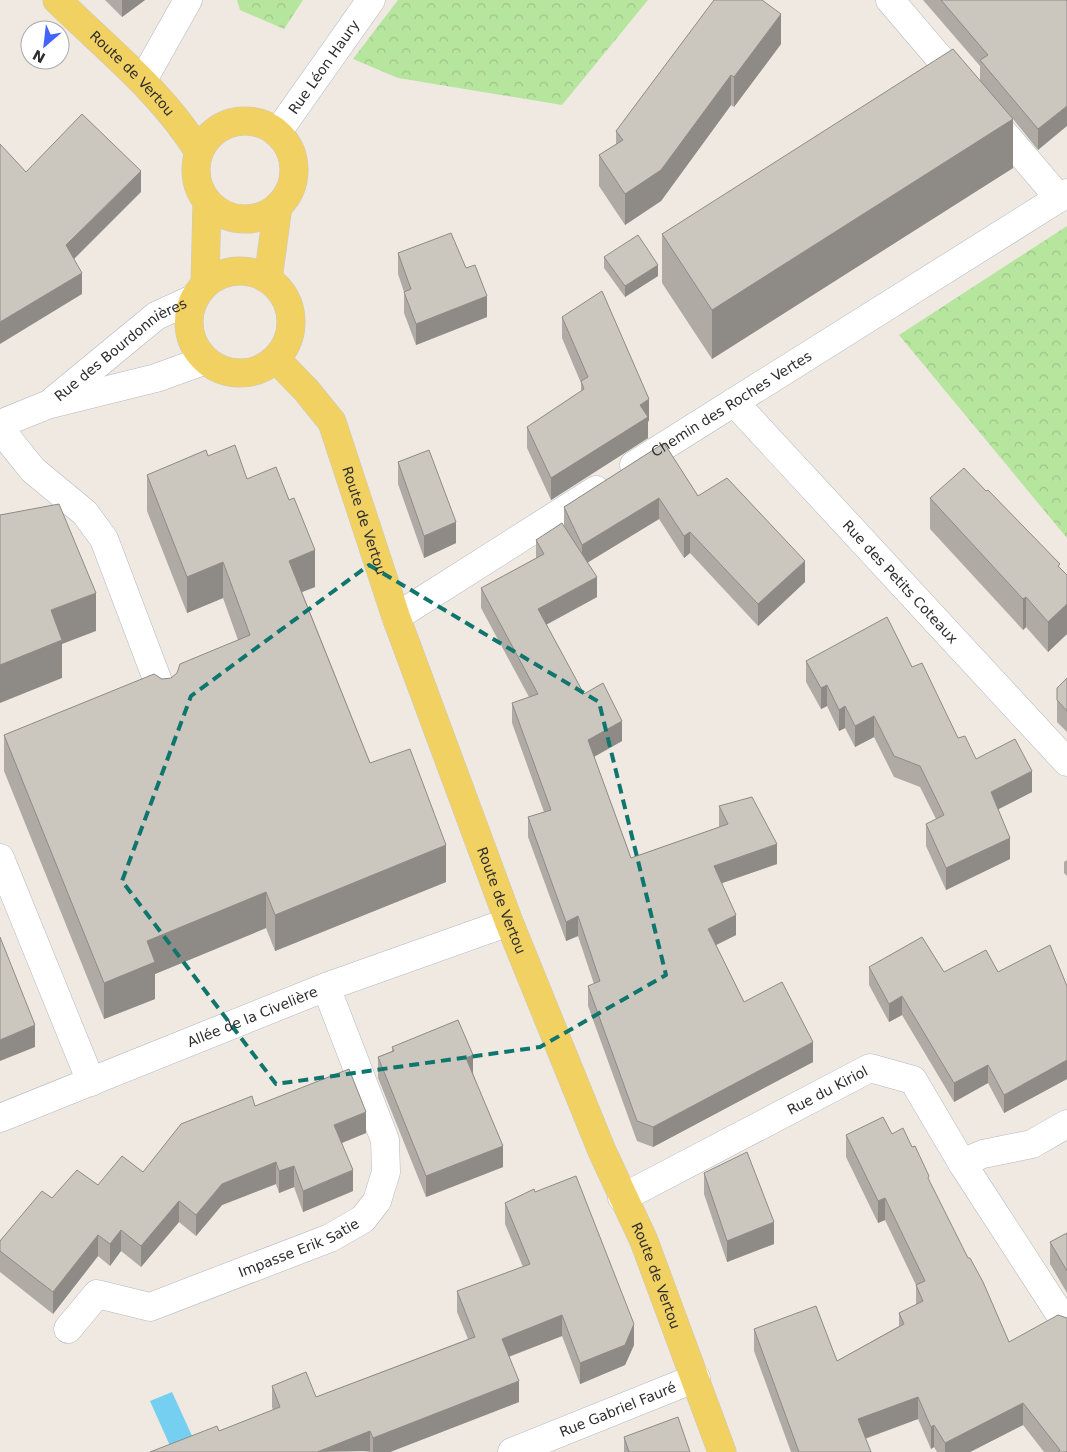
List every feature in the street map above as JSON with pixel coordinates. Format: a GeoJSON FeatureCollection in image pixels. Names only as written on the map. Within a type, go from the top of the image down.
{"type":"FeatureCollection","features":[{"type":"Feature","properties":{"kind":"main road","name":"Route de Vertou"},"geometry":{"type":"LineString","coordinates":[[57,0],[143,80],[183,126],[199,152]]}},
{"type":"Feature","properties":{"kind":"main road"},"geometry":{"type":"LineString","coordinates":[[249,121],[264,125],[277,133],[287,144],[293,158],[294,173],[288,194],[278,206],[262,217],[242,219],[223,214],[207,202],[200,191],[196,178],[196,165],[199,152],[207,139],[218,129],[233,122],[249,121]]}},
{"type":"Feature","properties":{"kind":"main road"},"geometry":{"type":"LineString","coordinates":[[200,291],[220,275],[236,271],[253,272],[268,279],[280,289],[288,302],[292,318],[291,332],[285,347],[276,359],[263,368],[248,373],[234,372],[219,368],[206,360],[195,347],[190,330],[190,314],[200,291],[207,202]]}},
{"type":"Feature","properties":{"kind":"main road"},"geometry":{"type":"LineString","coordinates":[[268,279],[278,206]]}},
{"type":"Feature","properties":{"kind":"main road","name":"Route de Vertou"},"geometry":{"type":"LineString","coordinates":[[276,359],[306,390],[332,422],[396,617],[509,922],[622,1198],[644,1241],[722,1452]]}},
{"type":"Feature","properties":{"kind":"street"},"geometry":{"type":"LineString","coordinates":[[143,80],[188,0]]}},
{"type":"Feature","properties":{"kind":"street","name":"Rue Léon Haury"},"geometry":{"type":"LineString","coordinates":[[277,133],[370,0]]}},
{"type":"Feature","properties":{"kind":"street"},"geometry":{"type":"LineString","coordinates":[[890,0],[1063,196]]}},
{"type":"Feature","properties":{"kind":"street","name":"Chemin des Roches Vertes"},"geometry":{"type":"LineString","coordinates":[[396,617],[1063,196]]}},
{"type":"Feature","properties":{"kind":"street","name":"Rue des Bourdonnières"},"geometry":{"type":"LineString","coordinates":[[47,406],[156,316],[200,291]]}},
{"type":"Feature","properties":{"kind":"street","name":"Rue des Bourdonnières"},"geometry":{"type":"LineString","coordinates":[[0,424],[47,406],[156,378],[206,360]]}},
{"type":"Feature","properties":{"kind":"street","name":"Rue des Petits Coteaux"},"geometry":{"type":"LineString","coordinates":[[734,402],[1067,762]]}},
{"type":"Feature","properties":{"kind":"street"},"geometry":{"type":"LineString","coordinates":[[0,428],[33,470],[85,513],[104,539],[165,700]]}},
{"type":"Feature","properties":{"kind":"street"},"geometry":{"type":"LineString","coordinates":[[0,858],[91,1082]]}},
{"type":"Feature","properties":{"kind":"street","name":"Allée de la Civelière"},"geometry":{"type":"LineString","coordinates":[[0,1118],[326,987],[509,922]]}},
{"type":"Feature","properties":{"kind":"street","name":"Impasse Erik Satie"},"geometry":{"type":"LineString","coordinates":[[68,1329],[97,1294],[150,1307],[330,1238],[363,1219],[377,1202],[386,1172],[385,1140],[326,987]]}},
{"type":"Feature","properties":{"kind":"street","name":"Rue du Kiriol"},"geometry":{"type":"LineString","coordinates":[[622,1198],[870,1068],[913,1080],[962,1163],[1067,1325]]}},
{"type":"Feature","properties":{"kind":"street"},"geometry":{"type":"LineString","coordinates":[[962,1163],[983,1154],[1032,1144],[1067,1124]]}},
{"type":"Feature","properties":{"kind":"street","name":"Rue Gabriel Fauré"},"geometry":{"type":"LineString","coordinates":[[512,1452],[696,1378]]}},
{"type":"Feature","properties":{"kind":"highlighted area"},"geometry":{"type":"Polygon","coordinates":[[[369,565],[599,702],[666,975],[540,1047],[276,1084],[122,881],[191,696],[369,565]]]}},
{"type":"Feature","properties":{"kind":"green space"},"geometry":{"type":"Polygon","coordinates":[[[237,0],[303,0],[284,29],[240,10],[237,0]]]}},
{"type":"Feature","properties":{"kind":"green space"},"geometry":{"type":"Polygon","coordinates":[[[398,0],[648,0],[562,105],[398,78],[353,59],[398,0]]]}},
{"type":"Feature","properties":{"kind":"green space"},"geometry":{"type":"Polygon","coordinates":[[[1067,226],[1067,538],[899,335],[1067,226]]]}},
{"type":"Feature","properties":{"kind":"water"},"geometry":{"type":"Polygon","coordinates":[[[172,1392],[193,1438],[171,1448],[150,1401],[172,1392]]]}},
{"type":"Feature","properties":{"kind":"building"},"geometry":{"type":"Polygon","coordinates":[[[714,0],[762,0],[781,14],[734,77],[731,75],[661,170],[625,194],[599,155],[623,140],[616,131],[714,0]]]}},
{"type":"Feature","properties":{"kind":"building"},"geometry":{"type":"Polygon","coordinates":[[[941,0],[1067,0],[1067,106],[1038,129],[980,60],[988,55],[941,0]]]}},
{"type":"Feature","properties":{"kind":"building"},"geometry":{"type":"Polygon","coordinates":[[[953,49],[1013,119],[712,310],[662,234],[953,49]]]}},
{"type":"Feature","properties":{"kind":"building"},"geometry":{"type":"Polygon","coordinates":[[[82,114],[141,171],[66,245],[82,273],[0,322],[0,144],[26,172],[82,114]]]}},
{"type":"Feature","properties":{"kind":"building"},"geometry":{"type":"Polygon","coordinates":[[[451,233],[466,268],[475,265],[487,296],[416,324],[404,292],[411,289],[398,253],[451,233]]]}},
{"type":"Feature","properties":{"kind":"building"},"geometry":{"type":"Polygon","coordinates":[[[638,235],[658,265],[625,286],[604,257],[638,235]]]}},
{"type":"Feature","properties":{"kind":"building"},"geometry":{"type":"Polygon","coordinates":[[[602,291],[649,399],[640,405],[648,417],[551,478],[527,427],[584,389],[581,381],[588,377],[562,317],[602,291]]]}},
{"type":"Feature","properties":{"kind":"building"},"geometry":{"type":"Polygon","coordinates":[[[664,443],[698,496],[727,478],[805,561],[758,604],[690,532],[684,536],[659,498],[582,545],[564,507],[664,443]]]}},
{"type":"Feature","properties":{"kind":"building"},"geometry":{"type":"Polygon","coordinates":[[[235,445],[247,479],[276,467],[289,500],[294,498],[315,550],[289,561],[370,763],[410,749],[446,845],[275,915],[266,892],[147,941],[155,962],[104,983],[4,735],[154,674],[162,679],[171,678],[177,673],[180,664],[250,635],[223,562],[187,577],[147,475],[206,450],[208,456],[235,445]]]}},
{"type":"Feature","properties":{"kind":"building"},"geometry":{"type":"Polygon","coordinates":[[[429,450],[456,522],[424,536],[398,462],[429,450]]]}},
{"type":"Feature","properties":{"kind":"building"},"geometry":{"type":"Polygon","coordinates":[[[964,468],[1060,564],[1058,566],[1067,575],[1067,604],[1048,622],[1026,597],[1023,599],[930,498],[964,468]]]}},
{"type":"Feature","properties":{"kind":"building"},"geometry":{"type":"Polygon","coordinates":[[[59,504],[96,593],[51,610],[62,640],[0,665],[0,515],[59,504]]]}},
{"type":"Feature","properties":{"kind":"building"},"geometry":{"type":"Polygon","coordinates":[[[562,523],[597,577],[538,609],[584,694],[603,683],[622,721],[588,740],[631,858],[728,824],[719,806],[752,797],[777,844],[714,866],[736,915],[708,929],[744,1002],[782,982],[813,1042],[653,1127],[637,1121],[588,986],[600,981],[578,916],[566,922],[528,817],[551,810],[512,703],[538,694],[481,588],[544,554],[536,540],[562,523]]]}},
{"type":"Feature","properties":{"kind":"building"},"geometry":{"type":"Polygon","coordinates":[[[887,617],[912,667],[922,663],[958,738],[965,736],[976,759],[1015,739],[1032,771],[991,792],[1010,838],[946,868],[926,824],[944,815],[920,766],[894,756],[874,716],[855,726],[845,706],[839,710],[827,685],[821,688],[806,661],[887,617]]]}},
{"type":"Feature","properties":{"kind":"building"},"geometry":{"type":"Polygon","coordinates":[[[1067,678],[1067,711],[1057,700],[1057,688],[1067,678]]]}},
{"type":"Feature","properties":{"kind":"building"},"geometry":{"type":"Polygon","coordinates":[[[0,937],[35,1025],[0,1040],[0,937]]]}},
{"type":"Feature","properties":{"kind":"building"},"geometry":{"type":"Polygon","coordinates":[[[922,937],[944,972],[986,950],[998,972],[1050,945],[1067,986],[1067,1060],[1004,1095],[988,1065],[954,1083],[902,996],[889,1004],[869,967],[922,937]]]}},
{"type":"Feature","properties":{"kind":"building"},"geometry":{"type":"Polygon","coordinates":[[[458,1020],[473,1055],[466,1058],[503,1146],[426,1176],[378,1057],[394,1051],[392,1047],[458,1020]]]}},
{"type":"Feature","properties":{"kind":"building"},"geometry":{"type":"Polygon","coordinates":[[[349,1069],[366,1112],[334,1125],[353,1170],[303,1191],[294,1166],[279,1171],[276,1162],[222,1184],[196,1215],[179,1201],[141,1246],[121,1230],[110,1244],[98,1235],[53,1292],[0,1251],[0,1241],[42,1191],[52,1198],[77,1170],[98,1185],[122,1156],[143,1172],[181,1124],[252,1096],[255,1106],[349,1069]]]}},
{"type":"Feature","properties":{"kind":"building"},"geometry":{"type":"Polygon","coordinates":[[[883,1117],[892,1134],[903,1128],[912,1147],[915,1146],[929,1176],[928,1178],[968,1258],[970,1258],[983,1282],[1009,1342],[1058,1315],[1067,1318],[1067,1452],[1058,1452],[1060,1450],[1023,1403],[945,1443],[934,1425],[931,1427],[918,1397],[858,1419],[871,1452],[799,1452],[754,1329],[816,1306],[837,1361],[904,1324],[899,1313],[923,1301],[916,1285],[925,1281],[885,1198],[878,1201],[846,1135],[883,1117]]]}},
{"type":"Feature","properties":{"kind":"building"},"geometry":{"type":"Polygon","coordinates":[[[747,1152],[774,1222],[727,1241],[704,1173],[747,1152]]]}},
{"type":"Feature","properties":{"kind":"building"},"geometry":{"type":"Polygon","coordinates":[[[576,1176],[634,1324],[625,1345],[580,1363],[562,1315],[502,1339],[519,1381],[373,1438],[370,1431],[317,1452],[150,1452],[217,1426],[219,1431],[280,1407],[272,1386],[306,1372],[316,1397],[475,1337],[457,1291],[530,1264],[505,1203],[534,1189],[535,1192],[576,1176]]]}},
{"type":"Feature","properties":{"kind":"building"},"geometry":{"type":"Polygon","coordinates":[[[1067,1233],[1067,1271],[1050,1242],[1067,1233]]]}},
{"type":"Feature","properties":{"kind":"building"},"geometry":{"type":"Polygon","coordinates":[[[678,1417],[690,1452],[629,1452],[624,1437],[678,1417]]]}}]}
